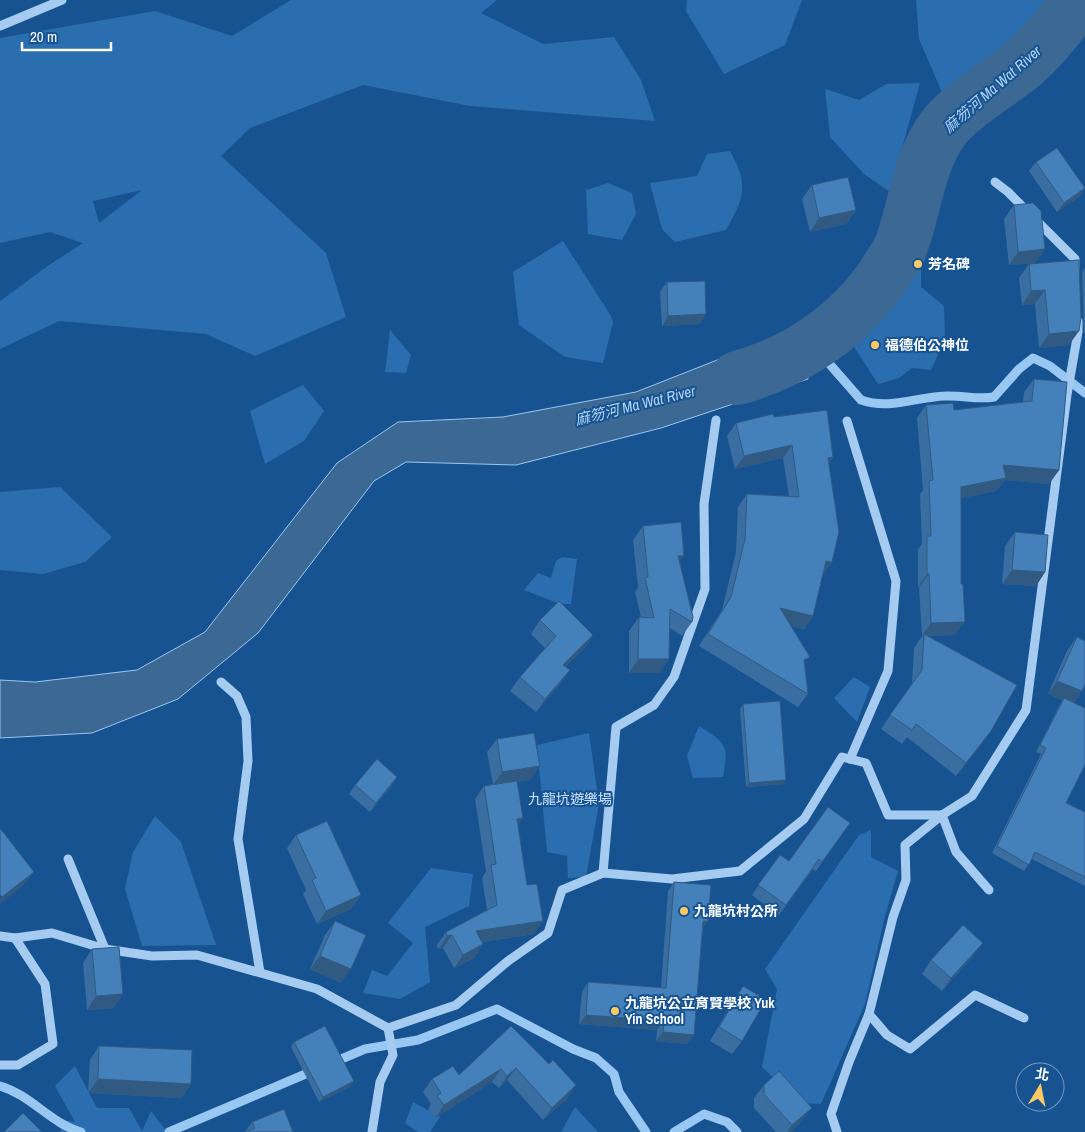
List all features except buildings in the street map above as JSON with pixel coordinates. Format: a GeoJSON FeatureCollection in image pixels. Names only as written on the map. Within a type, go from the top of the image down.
{"type":"FeatureCollection","features":[{"type":"Feature","properties":{"kind":"street"},"geometry":{"type":"LineString","coordinates":[[0,26],[62,0]]}},
{"type":"Feature","properties":{"kind":"street"},"geometry":{"type":"LineString","coordinates":[[995,182],[1008,192],[1075,259],[1076,277]]}},
{"type":"Feature","properties":{"kind":"street"},"geometry":{"type":"LineString","coordinates":[[837,1132],[831,1114],[869,1014],[892,917],[906,880],[905,845],[942,814],[972,796],[1026,710],[1067,394],[1078,332],[1077,314]]}},
{"type":"Feature","properties":{"kind":"street"},"geometry":{"type":"LineString","coordinates":[[603,873],[616,727],[654,705],[674,677],[705,589],[704,504],[716,420]]}},
{"type":"Feature","properties":{"kind":"street"},"geometry":{"type":"LineString","coordinates":[[847,421],[896,582],[888,671],[850,759]]}},
{"type":"Feature","properties":{"kind":"street"},"geometry":{"type":"LineString","coordinates":[[221,682],[237,696],[246,718],[248,761],[238,839],[260,972]]}},
{"type":"Feature","properties":{"kind":"street"},"geometry":{"type":"LineString","coordinates":[[0,936],[15,938],[52,933],[105,949],[152,956],[197,955],[317,989],[388,1028],[456,1005],[508,961],[548,933],[562,890],[603,873],[672,879],[740,871],[804,819],[842,757],[866,762],[888,815],[942,814]]}},
{"type":"Feature","properties":{"kind":"street"},"geometry":{"type":"LineString","coordinates":[[942,814],[956,852],[990,890]]}},
{"type":"Feature","properties":{"kind":"street"},"geometry":{"type":"LineString","coordinates":[[68,859],[105,949]]}},
{"type":"Feature","properties":{"kind":"street"},"geometry":{"type":"LineString","coordinates":[[0,1065],[18,1065],[53,1044],[45,984],[15,938]]}},
{"type":"Feature","properties":{"kind":"street"},"geometry":{"type":"LineString","coordinates":[[869,1014],[887,1035],[910,1048],[975,995],[1024,1018]]}},
{"type":"Feature","properties":{"kind":"street"},"geometry":{"type":"LineString","coordinates":[[372,1132],[380,1082],[392,1056],[388,1028]]}},
{"type":"Feature","properties":{"kind":"green space"},"geometry":{"type":"Polygon","coordinates":[[[291,0],[497,0],[481,13],[543,44],[614,37],[641,80],[655,121],[470,106],[363,85],[250,128],[221,156],[326,253],[346,317],[255,356],[206,334],[59,321],[0,349],[0,301],[83,243],[50,232],[0,243],[0,38],[155,11],[232,36],[291,0]],[[142,190],[93,201],[99,223],[142,190]]]}},
{"type":"Feature","properties":{"kind":"green space"},"geometry":{"type":"Polygon","coordinates":[[[687,0],[802,0],[785,45],[724,74],[686,11],[687,0]]]}},
{"type":"Feature","properties":{"kind":"green space"},"geometry":{"type":"Polygon","coordinates":[[[916,0],[1054,0],[1040,23],[1007,64],[944,97],[919,39],[916,0]]]}},
{"type":"Feature","properties":{"kind":"green space"},"geometry":{"type":"Polygon","coordinates":[[[920,83],[890,192],[864,174],[830,137],[825,89],[859,100],[886,84],[920,83]]]}},
{"type":"Feature","properties":{"kind":"green space"},"geometry":{"type":"Polygon","coordinates":[[[730,151],[740,173],[742,191],[741,199],[726,230],[675,242],[662,229],[650,183],[697,176],[707,154],[730,151]]]}},
{"type":"Feature","properties":{"kind":"green space"},"geometry":{"type":"Polygon","coordinates":[[[608,183],[632,193],[636,214],[622,240],[588,234],[586,190],[608,183]]]}},
{"type":"Feature","properties":{"kind":"green space"},"geometry":{"type":"Polygon","coordinates":[[[563,241],[613,322],[603,363],[565,357],[519,325],[513,272],[563,241]]]}},
{"type":"Feature","properties":{"kind":"green space"},"geometry":{"type":"Polygon","coordinates":[[[915,260],[921,262],[921,287],[944,306],[945,339],[931,370],[912,368],[899,378],[878,384],[853,345],[859,340],[844,308],[865,268],[889,282],[899,271],[906,276],[915,260]]]}},
{"type":"Feature","properties":{"kind":"green space"},"geometry":{"type":"Polygon","coordinates":[[[390,330],[411,355],[406,373],[385,372],[390,330]]]}},
{"type":"Feature","properties":{"kind":"green space"},"geometry":{"type":"Polygon","coordinates":[[[303,385],[324,411],[304,441],[265,464],[250,411],[303,385]]]}},
{"type":"Feature","properties":{"kind":"green space"},"geometry":{"type":"Polygon","coordinates":[[[60,487],[112,537],[85,562],[43,574],[0,570],[0,492],[60,487]]]}},
{"type":"Feature","properties":{"kind":"green space"},"geometry":{"type":"Polygon","coordinates":[[[562,557],[577,559],[571,604],[560,604],[524,590],[538,573],[551,578],[556,561],[562,557]]]}},
{"type":"Feature","properties":{"kind":"green space"},"geometry":{"type":"Polygon","coordinates":[[[854,677],[870,687],[857,722],[834,698],[854,677]]]}},
{"type":"Feature","properties":{"kind":"green space"},"geometry":{"type":"Polygon","coordinates":[[[699,726],[720,741],[723,746],[726,758],[723,777],[693,778],[687,756],[699,726]]]}},
{"type":"Feature","properties":{"kind":"green space","name":"九龍坑遊樂場"},"geometry":{"type":"Polygon","coordinates":[[[589,733],[599,804],[586,877],[568,878],[567,856],[547,852],[537,745],[589,733]]]}},
{"type":"Feature","properties":{"kind":"green space"},"geometry":{"type":"Polygon","coordinates":[[[155,816],[181,842],[216,945],[142,946],[125,889],[133,852],[155,816]]]}},
{"type":"Feature","properties":{"kind":"green space"},"geometry":{"type":"Polygon","coordinates":[[[871,830],[871,857],[898,871],[885,916],[865,1004],[821,1104],[800,1103],[762,1067],[777,989],[765,969],[859,835],[871,830]]]}},
{"type":"Feature","properties":{"kind":"green space"},"geometry":{"type":"Polygon","coordinates":[[[431,868],[473,874],[469,906],[425,927],[430,982],[400,999],[363,993],[372,970],[387,976],[413,943],[388,923],[431,868]]]}},
{"type":"Feature","properties":{"kind":"green space"},"geometry":{"type":"Polygon","coordinates":[[[75,1066],[97,1108],[129,1108],[142,1131],[151,1111],[167,1132],[60,1132],[64,1120],[75,1122],[55,1086],[75,1066]]]}},
{"type":"Feature","properties":{"kind":"green space"},"geometry":{"type":"Polygon","coordinates":[[[413,1102],[440,1117],[430,1132],[418,1132],[405,1123],[413,1102]]]}},
{"type":"Feature","properties":{"kind":"green space"},"geometry":{"type":"Polygon","coordinates":[[[575,1107],[598,1132],[561,1132],[575,1107]]]}},
{"type":"Feature","properties":{"kind":"water"},"geometry":{"type":"Polygon","coordinates":[[[801,327],[808,379],[661,428],[516,465],[406,462],[374,481],[258,633],[178,699],[92,733],[0,738],[0,680],[35,682],[137,670],[205,632],[337,463],[398,422],[503,417],[636,392],[801,327]]]}},
{"type":"Feature","properties":{"kind":"waterway","name":"麻笏河 Ma Wat River"},"geometry":{"type":"LineString","coordinates":[[737,378],[759,371],[801,351],[839,325],[856,309],[871,292],[899,251],[927,158],[942,130],[957,113],[1027,61],[1079,0]]}},
{"type":"Feature","properties":{"kind":"waterway"},"geometry":{"type":"LineString","coordinates":[[812,344],[861,400],[872,403],[893,403],[945,396],[994,397],[1019,369],[1033,358],[1050,366],[1085,393]]}},
{"type":"Feature","properties":{"kind":"waterway"},"geometry":{"type":"LineString","coordinates":[[332,1063],[365,1049],[418,1040],[497,1009],[573,1049],[596,1058],[614,1074],[619,1092],[646,1132]]}},
{"type":"Feature","properties":{"kind":"waterway"},"geometry":{"type":"LineString","coordinates":[[169,1132],[315,1070]]}},
{"type":"Feature","properties":{"kind":"waterway"},"geometry":{"type":"LineString","coordinates":[[0,1086],[11,1090],[60,1122],[81,1132]]}},
{"type":"Feature","properties":{"kind":"waterway"},"geometry":{"type":"LineString","coordinates":[[674,1132],[704,1114],[727,1122],[737,1132]]}},
{"type":"Feature","properties":{"kind":"place","name":"芳名碑"},"geometry":{"type":"Point","coordinates":[918,264]}},
{"type":"Feature","properties":{"kind":"place","name":"福德伯公神位"},"geometry":{"type":"Point","coordinates":[875,345]}},
{"type":"Feature","properties":{"kind":"place","name":"九龍坑村公所"},"geometry":{"type":"Point","coordinates":[684,911]}},
{"type":"Feature","properties":{"kind":"place","name":"九龍坑公立育賢學校 Yuk Yin School"},"geometry":{"type":"Point","coordinates":[615,1011]}}]}
